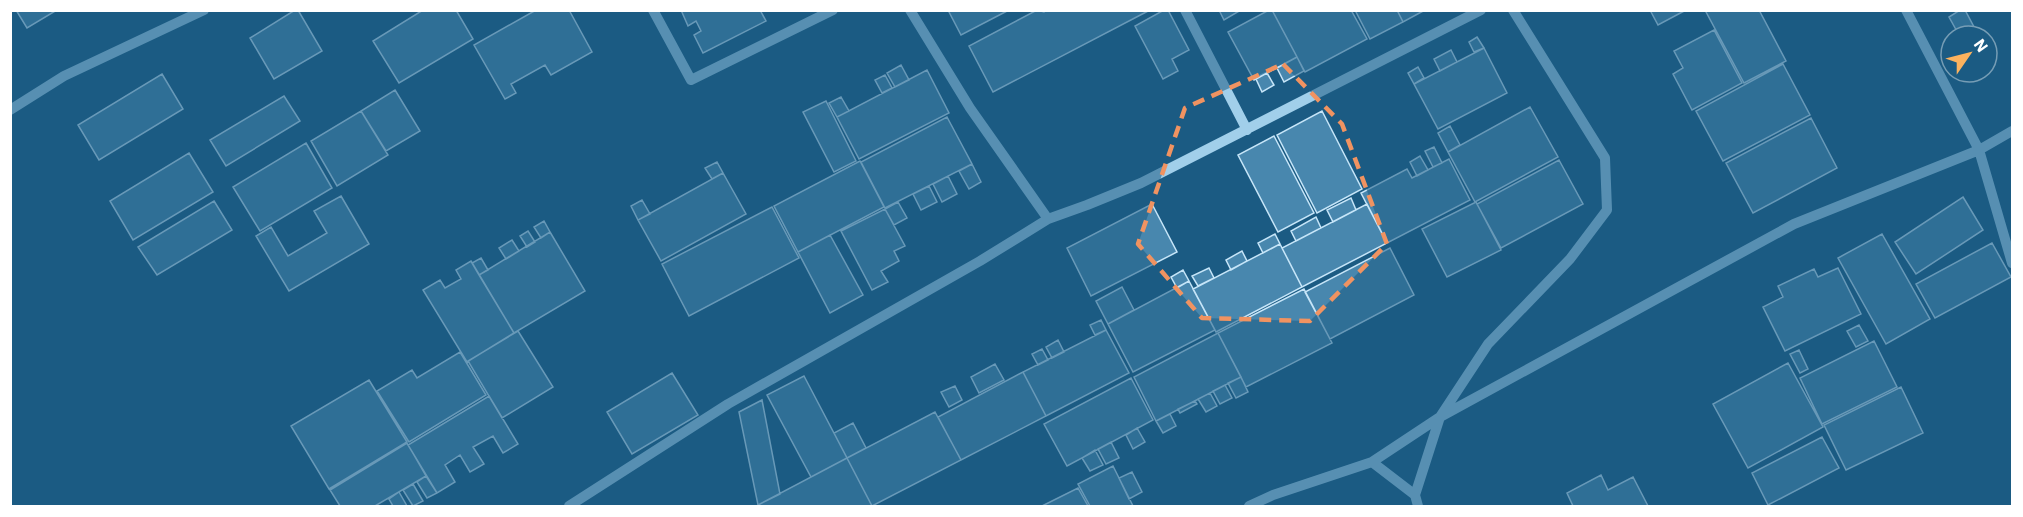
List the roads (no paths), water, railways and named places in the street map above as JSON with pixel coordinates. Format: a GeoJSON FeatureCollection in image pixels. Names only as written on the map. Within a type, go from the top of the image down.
{"type":"FeatureCollection","features":[{"type":"Feature","properties":{"kind":"street"},"geometry":{"type":"LineString","coordinates":[[10,110],[64,76],[204,10]]}},
{"type":"Feature","properties":{"kind":"street"},"geometry":{"type":"LineString","coordinates":[[653,10],[691,80],[833,10]]}},
{"type":"Feature","properties":{"kind":"street"},"geometry":{"type":"LineString","coordinates":[[910,10],[970,108],[1048,219]]}},
{"type":"Feature","properties":{"kind":"street"},"geometry":{"type":"LineString","coordinates":[[1185,10],[1246,130]]}},
{"type":"Feature","properties":{"kind":"street"},"geometry":{"type":"LineString","coordinates":[[569,507],[728,404],[980,261],[1048,219],[1141,183],[1481,10]]}},
{"type":"Feature","properties":{"kind":"street"},"geometry":{"type":"LineString","coordinates":[[1418,507],[1415,495],[1440,417],[1488,344],[1570,259],[1607,210],[1605,158],[1513,10]]}},
{"type":"Feature","properties":{"kind":"street"},"geometry":{"type":"LineString","coordinates":[[1906,10],[1979,150],[2013,263]]}},
{"type":"Feature","properties":{"kind":"street"},"geometry":{"type":"LineString","coordinates":[[1249,507],[1273,495],[1372,462],[1440,417],[1794,224],[1979,150],[2013,131]]}},
{"type":"Feature","properties":{"kind":"street"},"geometry":{"type":"LineString","coordinates":[[1372,462],[1415,495]]}}]}
